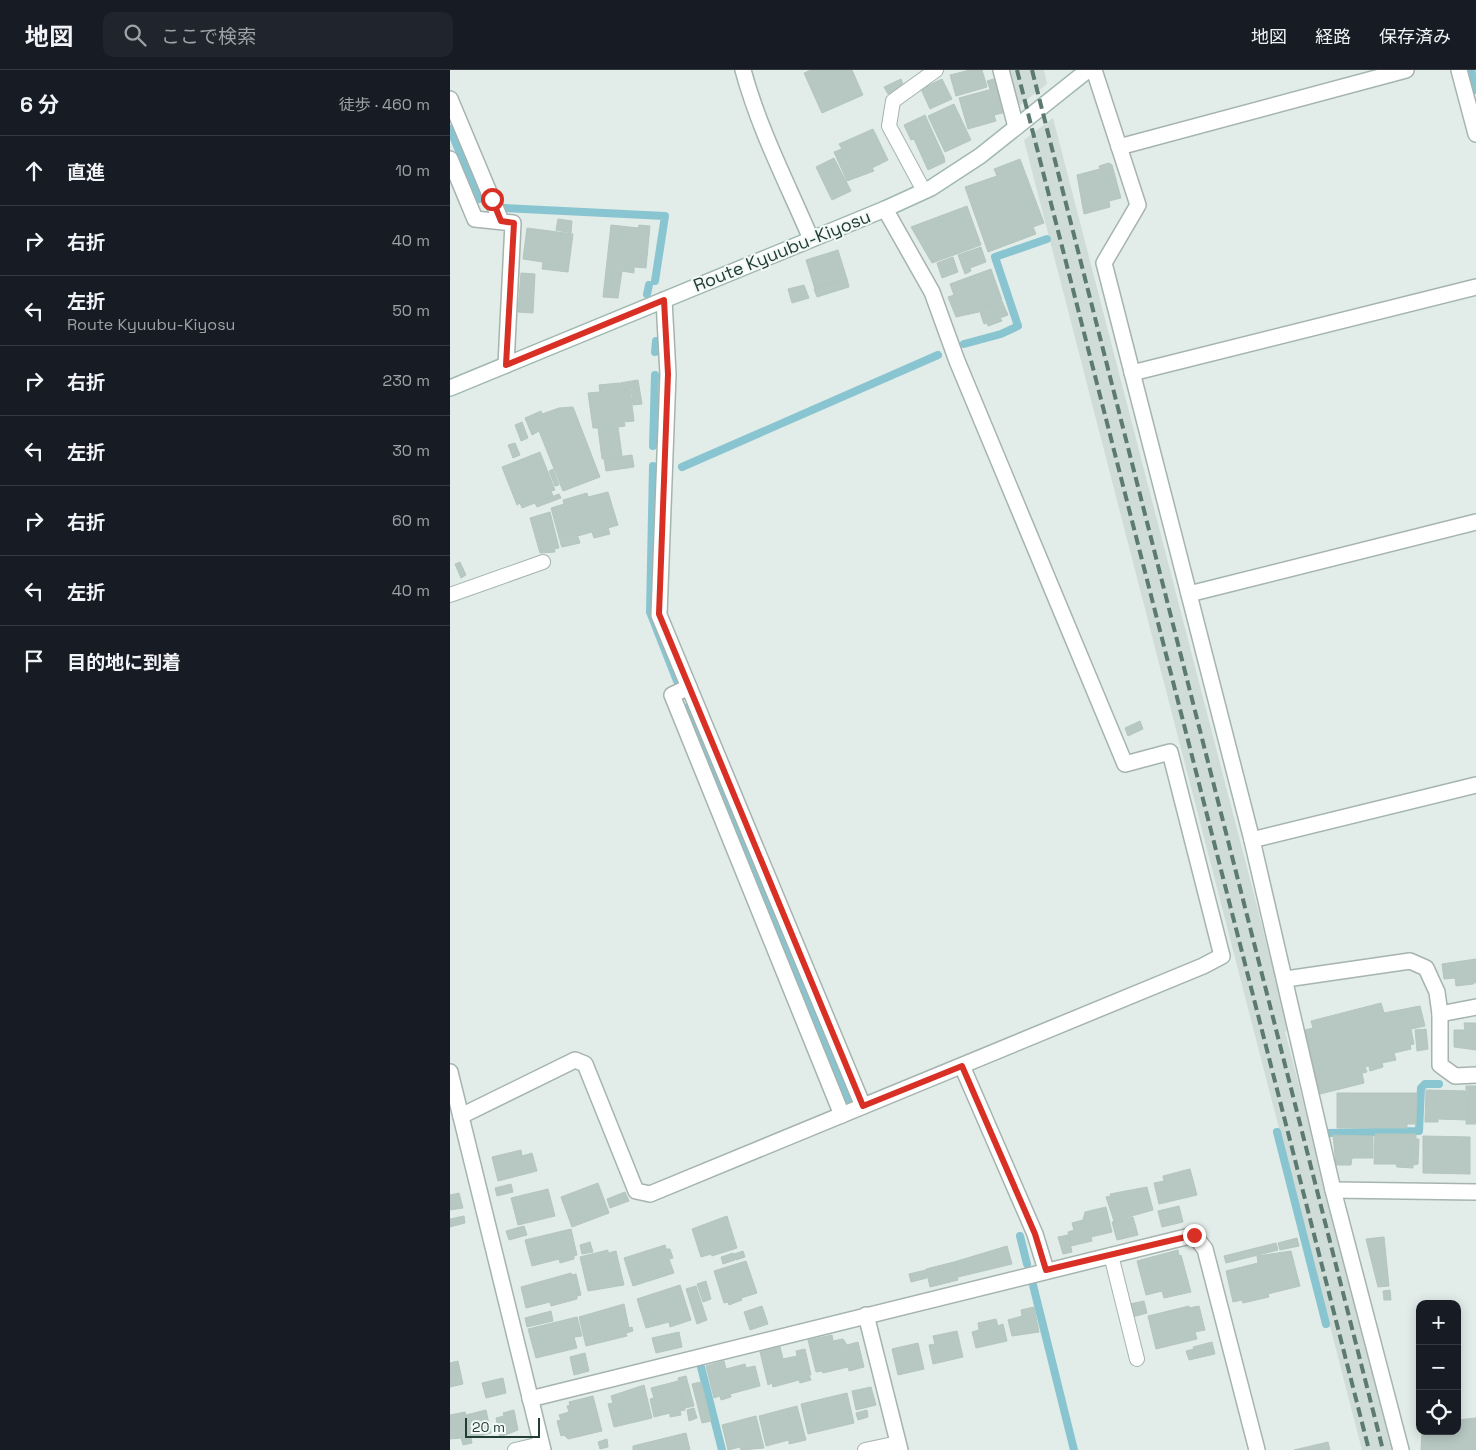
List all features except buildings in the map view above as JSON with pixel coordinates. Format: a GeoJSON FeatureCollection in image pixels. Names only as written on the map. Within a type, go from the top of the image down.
{"type":"FeatureCollection","features":[{"type":"Feature","properties":{"kind":"street"},"geometry":{"type":"LineString","coordinates":[[743,70],[765,138],[811,239]]}},
{"type":"Feature","properties":{"kind":"street"},"geometry":{"type":"LineString","coordinates":[[1001,70],[1016,127]]}},
{"type":"Feature","properties":{"kind":"street","name":"Route Kyuubu-Kiyosu"},"geometry":{"type":"LineString","coordinates":[[450,388],[885,209],[924,191],[980,156],[1088,70]]}},
{"type":"Feature","properties":{"kind":"street"},"geometry":{"type":"LineString","coordinates":[[1094,70],[1138,205],[1104,263],[1252,840],[1286,979],[1333,1190],[1401,1450]]}},
{"type":"Feature","properties":{"kind":"street"},"geometry":{"type":"LineString","coordinates":[[1119,146],[1406,70]]}},
{"type":"Feature","properties":{"kind":"street"},"geometry":{"type":"LineString","coordinates":[[1459,70],[1476,134]]}},
{"type":"Feature","properties":{"kind":"street"},"geometry":{"type":"LineString","coordinates":[[450,99],[501,221]]}},
{"type":"Feature","properties":{"kind":"street"},"geometry":{"type":"LineString","coordinates":[[450,159],[475,219],[514,223],[506,365]]}},
{"type":"Feature","properties":{"kind":"street"},"geometry":{"type":"LineString","coordinates":[[458,1125],[575,1060],[585,1064],[636,1191],[650,1194],[1203,966],[1222,956],[1170,752],[1125,764],[957,361],[932,292],[885,209]]}},
{"type":"Feature","properties":{"kind":"street"},"geometry":{"type":"LineString","coordinates":[[1132,373],[1476,287]]}},
{"type":"Feature","properties":{"kind":"street"},"geometry":{"type":"LineString","coordinates":[[664,300],[668,374],[659,614],[863,1106]]}},
{"type":"Feature","properties":{"kind":"street"},"geometry":{"type":"LineString","coordinates":[[1189,594],[1476,522]]}},
{"type":"Feature","properties":{"kind":"street"},"geometry":{"type":"LineString","coordinates":[[689,687],[672,695],[842,1115]]}},
{"type":"Feature","properties":{"kind":"street"},"geometry":{"type":"LineString","coordinates":[[1252,840],[1476,785]]}},
{"type":"Feature","properties":{"kind":"street"},"geometry":{"type":"LineString","coordinates":[[1286,979],[1410,961],[1426,968],[1437,992],[1440,1014],[1440,1065],[1455,1076],[1476,1075]]}},
{"type":"Feature","properties":{"kind":"street"},"geometry":{"type":"LineString","coordinates":[[1440,1014],[1476,1007]]}},
{"type":"Feature","properties":{"kind":"street"},"geometry":{"type":"LineString","coordinates":[[962,1066],[1035,1234],[1046,1270]]}},
{"type":"Feature","properties":{"kind":"street"},"geometry":{"type":"LineString","coordinates":[[450,1072],[458,1125],[542,1447]]}},
{"type":"Feature","properties":{"kind":"street"},"geometry":{"type":"LineString","coordinates":[[1333,1190],[1476,1192]]}},
{"type":"Feature","properties":{"kind":"street"},"geometry":{"type":"LineString","coordinates":[[530,1399],[1046,1270],[1194,1235],[1205,1249],[1257,1450]]}},
{"type":"Feature","properties":{"kind":"street"},"geometry":{"type":"LineString","coordinates":[[866,1315],[899,1446]]}},
{"type":"Feature","properties":{"kind":"lane"},"geometry":{"type":"LineString","coordinates":[[924,191],[889,126],[893,101],[936,70]]}},
{"type":"Feature","properties":{"kind":"lane"},"geometry":{"type":"LineString","coordinates":[[450,595],[543,562]]}},
{"type":"Feature","properties":{"kind":"lane"},"geometry":{"type":"LineString","coordinates":[[1111,1255],[1137,1359]]}},
{"type":"Feature","properties":{"kind":"lane"},"geometry":{"type":"LineString","coordinates":[[865,1450],[899,1446]]}},
{"type":"Feature","properties":{"kind":"lane"},"geometry":{"type":"LineString","coordinates":[[515,1450],[542,1447]]}},
{"type":"Feature","properties":{"kind":"shaded area"},"geometry":{"type":"Polygon","coordinates":[[[1006,70],[1044,70],[1047,84],[1016,108],[1006,70]]]}},
{"type":"Feature","properties":{"kind":"shaded area"},"geometry":{"type":"Polygon","coordinates":[[[1053,118],[1289,1030],[1285,1032],[1394,1450],[1362,1450],[1024,140],[1053,118]]]}},
{"type":"Feature","properties":{"kind":"waterway"},"geometry":{"type":"LineString","coordinates":[[1471,70],[1476,90]]}},
{"type":"Feature","properties":{"kind":"waterway"},"geometry":{"type":"LineString","coordinates":[[450,129],[479,199]]}},
{"type":"Feature","properties":{"kind":"waterway"},"geometry":{"type":"LineString","coordinates":[[504,208],[665,216],[655,281]]}},
{"type":"Feature","properties":{"kind":"waterway"},"geometry":{"type":"LineString","coordinates":[[964,344],[1001,334],[1018,326],[995,257],[1047,239]]}},
{"type":"Feature","properties":{"kind":"waterway"},"geometry":{"type":"LineString","coordinates":[[647,294],[649,285]]}},
{"type":"Feature","properties":{"kind":"waterway"},"geometry":{"type":"LineString","coordinates":[[655,352],[656,341]]}},
{"type":"Feature","properties":{"kind":"waterway"},"geometry":{"type":"LineString","coordinates":[[682,467],[938,355]]}},
{"type":"Feature","properties":{"kind":"waterway"},"geometry":{"type":"LineString","coordinates":[[653,446],[655,375]]}},
{"type":"Feature","properties":{"kind":"waterway"},"geometry":{"type":"LineString","coordinates":[[653,466],[650,612],[677,681]]}},
{"type":"Feature","properties":{"kind":"waterway"},"geometry":{"type":"LineString","coordinates":[[688,707],[848,1101]]}},
{"type":"Feature","properties":{"kind":"waterway"},"geometry":{"type":"LineString","coordinates":[[1329,1133],[1419,1131],[1421,1088],[1425,1084],[1439,1084]]}},
{"type":"Feature","properties":{"kind":"waterway"},"geometry":{"type":"LineString","coordinates":[[1277,1132],[1326,1324]]}},
{"type":"Feature","properties":{"kind":"waterway"},"geometry":{"type":"LineString","coordinates":[[1020,1236],[1027,1264]]}},
{"type":"Feature","properties":{"kind":"waterway"},"geometry":{"type":"LineString","coordinates":[[1033,1285],[1074,1450]]}},
{"type":"Feature","properties":{"kind":"waterway"},"geometry":{"type":"LineString","coordinates":[[701,1367],[722,1450]]}},
{"type":"Feature","properties":{"kind":"railway"},"geometry":{"type":"LineString","coordinates":[[1017,70],[1369,1450]]}},
{"type":"Feature","properties":{"kind":"railway"},"geometry":{"type":"LineString","coordinates":[[1032,70],[1383,1450]]}},
{"type":"Feature","properties":{"kind":"route"},"geometry":{"type":"LineString","coordinates":[[492,199],[501,221],[514,223],[506,365],[664,300],[668,374],[659,614],[863,1106],[962,1066],[1035,1234],[1046,1270],[1194,1235]]}}]}
